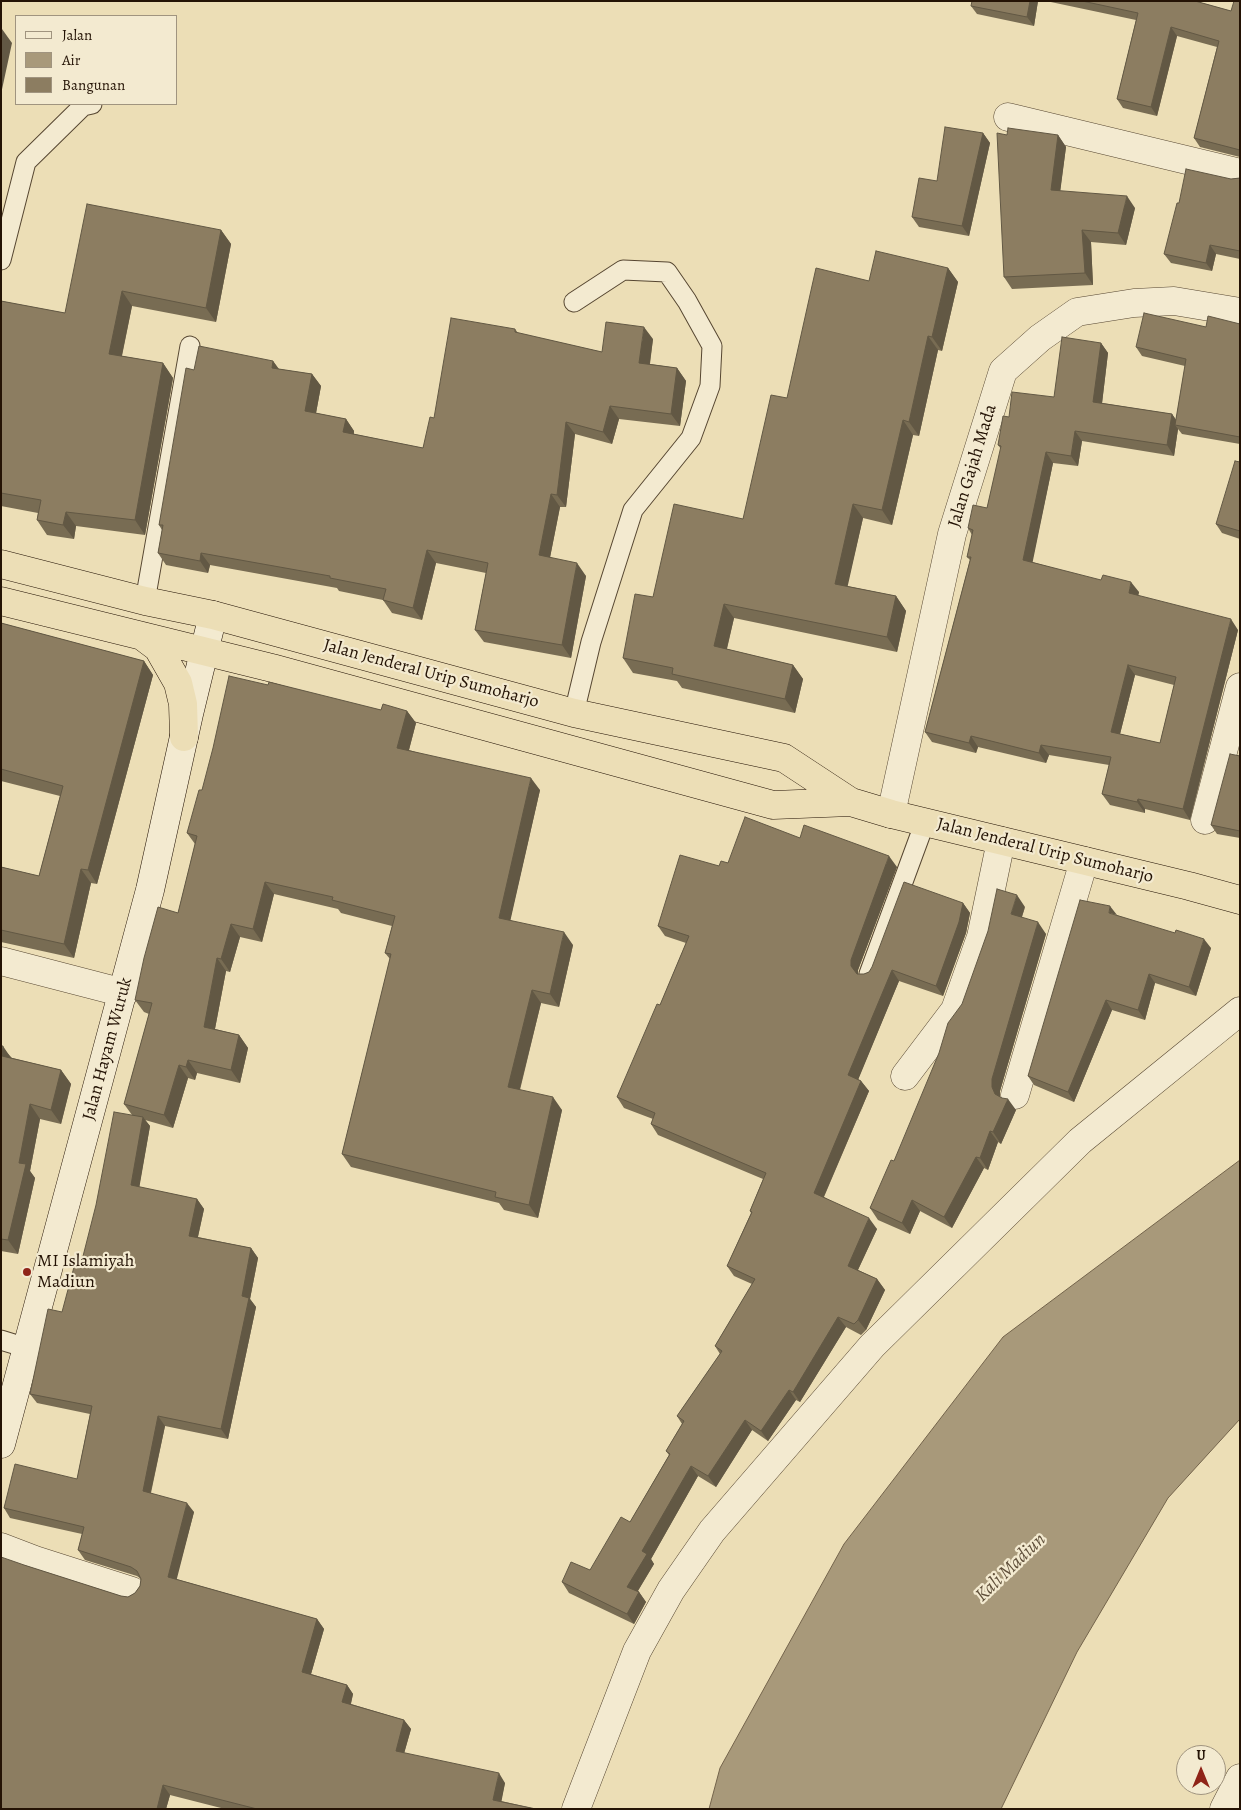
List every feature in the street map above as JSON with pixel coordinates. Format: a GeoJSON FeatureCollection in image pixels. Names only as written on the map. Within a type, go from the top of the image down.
{"type":"FeatureCollection","features":[{"type":"Feature","properties":{"kind":"highway","name":"Jalan Jenderal Urip Sumoharjo"},"geometry":{"type":"LineString","coordinates":[[1,564],[145,601],[213,616],[574,713],[784,758],[851,802],[891,814],[1240,900]]}},
{"type":"Feature","properties":{"kind":"highway","name":"Jalan Jenderal Urip Sumoharjo"},"geometry":{"type":"LineString","coordinates":[[1,601],[272,668],[773,804],[851,802]]}},
{"type":"Feature","properties":{"kind":"highway"},"geometry":{"type":"LineString","coordinates":[[142,636],[158,648],[178,683],[183,704],[184,737]]}},
{"type":"Feature","properties":{"kind":"street"},"geometry":{"type":"LineString","coordinates":[[1008,118],[1240,173]]}},
{"type":"Feature","properties":{"kind":"street","name":"Jalan Gajah Mada"},"geometry":{"type":"LineString","coordinates":[[891,814],[952,534],[1003,371],[1040,338],[1077,312],[1134,303],[1174,301],[1240,312]]}},
{"type":"Feature","properties":{"kind":"street","name":"Jalan Hayam Wuruk"},"geometry":{"type":"LineString","coordinates":[[1,1444],[124,992],[150,890],[213,616]]}},
{"type":"Feature","properties":{"kind":"street"},"geometry":{"type":"LineString","coordinates":[[1205,820],[1240,687]]}},
{"type":"Feature","properties":{"kind":"street"},"geometry":{"type":"LineString","coordinates":[[905,1076],[955,1010],[981,937],[1001,841]]}},
{"type":"Feature","properties":{"kind":"street"},"geometry":{"type":"LineString","coordinates":[[1015,1095],[1084,861]]}},
{"type":"Feature","properties":{"kind":"street"},"geometry":{"type":"LineString","coordinates":[[1,961],[124,992]]}},
{"type":"Feature","properties":{"kind":"street"},"geometry":{"type":"LineString","coordinates":[[576,1809],[637,1652],[671,1590],[712,1531],[872,1346],[1080,1140],[1240,1011]]}},
{"type":"Feature","properties":{"kind":"street"},"geometry":{"type":"LineString","coordinates":[[1,1547],[132,1591]]}},
{"type":"Feature","properties":{"kind":"street"},"geometry":{"type":"LineString","coordinates":[[1224,1809],[1240,1778]]}},
{"type":"Feature","properties":{"kind":"lane"},"geometry":{"type":"LineString","coordinates":[[1,260],[26,162],[83,106],[88,105]]}},
{"type":"Feature","properties":{"kind":"lane"},"geometry":{"type":"LineString","coordinates":[[574,302],[623,270],[667,272],[687,301],[712,346],[710,386],[691,438],[633,510],[591,642],[574,713]]}},
{"type":"Feature","properties":{"kind":"lane"},"geometry":{"type":"LineString","coordinates":[[145,601],[190,346]]}},
{"type":"Feature","properties":{"kind":"lane"},"geometry":{"type":"LineString","coordinates":[[869,974],[925,822]]}},
{"type":"Feature","properties":{"kind":"lane"},"geometry":{"type":"LineString","coordinates":[[1,1340],[27,1348]]}},
{"type":"Feature","properties":{"kind":"water","name":"Kali Madiun"},"geometry":{"type":"Polygon","coordinates":[[[1240,1160],[1240,1419],[1168,1498],[1077,1652],[1001,1809],[709,1809],[720,1768],[844,1544],[1003,1337],[1240,1160]]]}},
{"type":"Feature","properties":{"kind":"building"},"geometry":{"type":"Polygon","coordinates":[[[972,1],[1030,1],[1027,17],[971,6],[972,1]]]}},
{"type":"Feature","properties":{"kind":"building"},"geometry":{"type":"Polygon","coordinates":[[[1082,1],[1195,1],[1231,11],[1234,1],[1240,1],[1240,150],[1194,138],[1219,41],[1171,27],[1151,107],[1117,99],[1138,13],[1082,1]]]}},
{"type":"Feature","properties":{"kind":"building"},"geometry":{"type":"Polygon","coordinates":[[[945,127],[983,133],[962,226],[912,217],[919,178],[937,181],[945,127]]]}},
{"type":"Feature","properties":{"kind":"building"},"geometry":{"type":"Polygon","coordinates":[[[1008,128],[1058,135],[1051,190],[1127,196],[1118,233],[1082,230],[1085,273],[1004,277],[997,133],[1007,135],[1008,128]]]}},
{"type":"Feature","properties":{"kind":"building"},"geometry":{"type":"Polygon","coordinates":[[[1186,169],[1231,179],[1240,178],[1240,251],[1210,245],[1206,263],[1164,254],[1177,203],[1179,203],[1186,169]]]}},
{"type":"Feature","properties":{"kind":"building"},"geometry":{"type":"Polygon","coordinates":[[[87,204],[221,230],[206,308],[122,291],[109,354],[163,363],[135,520],[66,512],[63,525],[37,520],[41,500],[1,493],[1,301],[65,313],[87,204]]]}},
{"type":"Feature","properties":{"kind":"building"},"geometry":{"type":"Polygon","coordinates":[[[876,251],[948,268],[932,337],[928,336],[909,422],[903,420],[882,510],[853,504],[835,584],[896,596],[887,637],[724,604],[714,646],[793,665],[785,699],[672,674],[673,668],[623,658],[635,594],[653,597],[674,504],[743,519],[771,395],[787,398],[816,268],[869,281],[876,251]]]}},
{"type":"Feature","properties":{"kind":"building"},"geometry":{"type":"Polygon","coordinates":[[[1144,313],[1206,327],[1208,316],[1240,324],[1240,437],[1175,425],[1186,359],[1136,347],[1144,313]]]}},
{"type":"Feature","properties":{"kind":"building"},"geometry":{"type":"Polygon","coordinates":[[[451,318],[515,329],[515,332],[602,352],[606,322],[644,327],[639,363],[677,368],[671,414],[610,406],[603,432],[566,422],[557,495],[551,494],[539,555],[577,563],[562,645],[475,630],[488,563],[427,550],[413,608],[383,600],[386,589],[330,578],[330,576],[201,553],[200,561],[158,553],[163,525],[159,525],[186,368],[194,370],[199,346],[273,361],[272,368],[312,374],[305,411],[346,419],[343,432],[423,448],[430,417],[434,418],[451,318]]]}},
{"type":"Feature","properties":{"kind":"building"},"geometry":{"type":"Polygon","coordinates":[[[1062,337],[1101,343],[1093,402],[1172,414],[1167,445],[1075,431],[1071,456],[1046,452],[1023,560],[1101,580],[1103,575],[1131,582],[1129,593],[1231,619],[1183,809],[1138,799],[1137,802],[1102,794],[1111,757],[1041,745],[1039,753],[971,736],[969,743],[925,732],[971,557],[967,557],[973,530],[968,528],[973,505],[987,508],[1001,446],[998,445],[1003,416],[1009,417],[1012,392],[1054,397],[1062,337]],[[1128,665],[1111,732],[1160,743],[1176,677],[1128,665]]]}},
{"type":"Feature","properties":{"kind":"building"},"geometry":{"type":"Polygon","coordinates":[[[1235,461],[1240,462],[1240,531],[1216,524],[1235,461]]]}},
{"type":"Feature","properties":{"kind":"building"},"geometry":{"type":"Polygon","coordinates":[[[1,623],[144,661],[88,870],[81,869],[64,944],[1,930],[1,867],[39,876],[63,786],[1,769],[1,623]]]}},
{"type":"Feature","properties":{"kind":"building"},"geometry":{"type":"Polygon","coordinates":[[[229,676],[268,685],[269,682],[381,710],[383,704],[407,711],[397,748],[531,778],[499,918],[564,932],[550,994],[532,990],[508,1087],[553,1097],[529,1205],[495,1197],[496,1192],[342,1154],[391,954],[385,953],[395,916],[332,900],[333,897],[265,882],[253,929],[231,924],[221,959],[217,958],[204,1027],[239,1035],[231,1070],[188,1060],[186,1067],[179,1065],[164,1115],[124,1104],[152,1003],[135,1000],[144,958],[158,907],[178,913],[197,836],[187,833],[199,790],[202,790],[229,676]]]}},
{"type":"Feature","properties":{"kind":"building"},"geometry":{"type":"Polygon","coordinates":[[[1230,754],[1240,756],[1240,831],[1211,825],[1230,754]]]}},
{"type":"Feature","properties":{"kind":"building"},"geometry":{"type":"Polygon","coordinates":[[[745,817],[800,838],[804,825],[889,856],[851,960],[851,966],[857,974],[869,972],[872,967],[904,882],[963,903],[959,922],[936,986],[892,970],[848,1075],[861,1081],[814,1193],[869,1218],[848,1266],[877,1279],[858,1320],[854,1324],[838,1317],[793,1392],[789,1390],[761,1431],[745,1420],[708,1476],[691,1466],[642,1551],[647,1554],[627,1587],[639,1592],[627,1614],[562,1582],[571,1562],[590,1570],[621,1517],[630,1522],[670,1454],[666,1451],[684,1421],[677,1416],[722,1351],[715,1346],[755,1279],[727,1266],[752,1212],[750,1211],[766,1173],[651,1124],[655,1113],[617,1097],[657,1004],[660,1005],[689,936],[658,926],[680,855],[719,866],[721,861],[728,863],[745,817]]]}},
{"type":"Feature","properties":{"kind":"building"},"geometry":{"type":"Polygon","coordinates":[[[997,889],[1017,895],[1011,914],[1038,922],[992,1079],[992,1087],[995,1094],[1008,1099],[993,1132],[990,1131],[980,1158],[976,1157],[944,1217],[912,1200],[902,1223],[870,1208],[891,1160],[894,1161],[939,1053],[948,1023],[962,1004],[988,931],[997,889]]]}},
{"type":"Feature","properties":{"kind":"building"},"geometry":{"type":"Polygon","coordinates":[[[1080,900],[1110,906],[1109,913],[1175,933],[1176,930],[1204,939],[1189,987],[1149,974],[1138,1010],[1106,1000],[1068,1092],[1028,1076],[1080,900]]]}},
{"type":"Feature","properties":{"kind":"building"},"geometry":{"type":"Polygon","coordinates":[[[1,1046],[3,1046],[2,1056],[61,1070],[51,1110],[30,1104],[19,1163],[26,1164],[8,1240],[1,1239],[1,1046]]]}},
{"type":"Feature","properties":{"kind":"building"},"geometry":{"type":"Polygon","coordinates":[[[114,1112],[143,1117],[131,1185],[197,1199],[189,1236],[251,1248],[242,1296],[249,1298],[221,1429],[158,1416],[143,1491],[187,1503],[168,1577],[317,1619],[302,1672],[347,1685],[342,1702],[404,1720],[396,1751],[499,1773],[493,1800],[536,1809],[257,1809],[163,1785],[157,1809],[1,1809],[1,1557],[121,1596],[128,1597],[135,1593],[140,1586],[141,1579],[137,1571],[131,1567],[78,1550],[84,1527],[4,1508],[15,1464],[77,1479],[92,1406],[30,1394],[48,1309],[62,1312],[74,1267],[80,1268],[96,1205],[114,1112]]]}},
{"type":"Feature","properties":{"kind":"place","name":"MI Islamiyah Madiun"},"geometry":{"type":"Point","coordinates":[27,1272]}}]}
